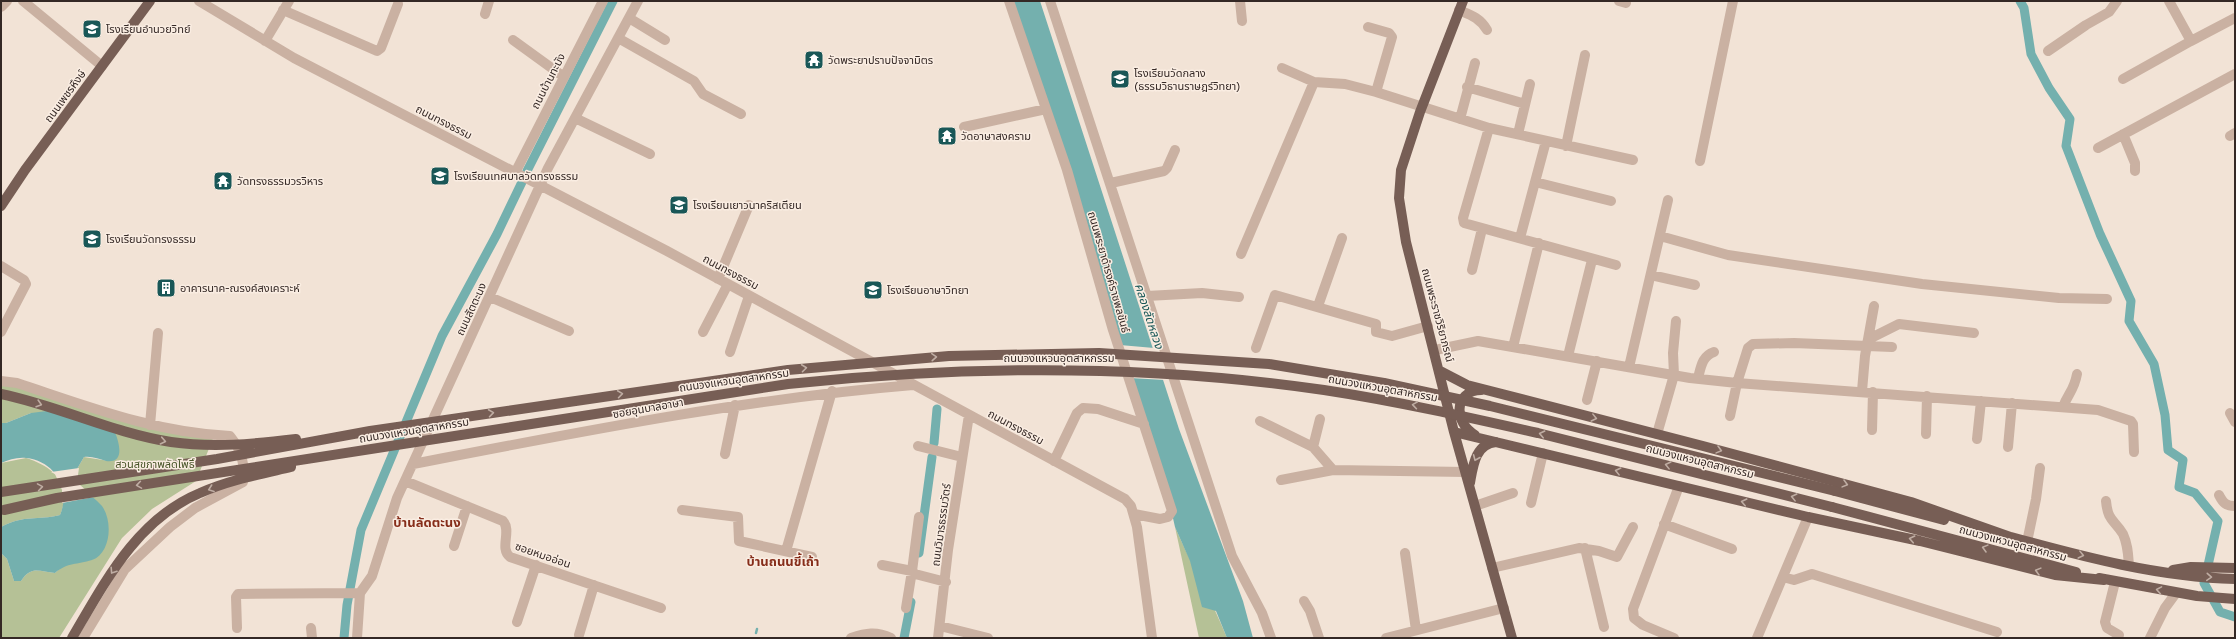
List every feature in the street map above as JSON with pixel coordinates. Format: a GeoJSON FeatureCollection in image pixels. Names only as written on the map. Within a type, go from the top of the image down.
{"type":"FeatureCollection","features":[{"type":"Feature","properties":{"kind":"main road","name":"ถนนเพชรหึงษ์"},"geometry":{"type":"LineString","coordinates":[[1,206],[150,1]]}},
{"type":"Feature","properties":{"kind":"main road","name":"ถนนพระราชวิริยาภรณ์"},"geometry":{"type":"LineString","coordinates":[[1461,6],[1422,106],[1401,170],[1399,198],[1406,242],[1435,350],[1454,432],[1512,638]]}},
{"type":"Feature","properties":{"kind":"main road","name":"ถนนวงแหวนอุตสาหกรรม"},"geometry":{"type":"LineString","coordinates":[[1,492],[217,459],[370,431],[737,377],[834,365],[949,356],[1099,353],[1269,364],[1384,382],[1490,406],[1835,491],[2027,542],[2129,566],[2159,571],[2232,573]]}},
{"type":"Feature","properties":{"kind":"main road","name":"ถนนวงแหวนอุตสาหกรรม"},"geometry":{"type":"LineString","coordinates":[[1,512],[31,502],[788,384],[864,376],[959,370],[1133,371],[1227,378],[1324,390],[1425,407],[1580,443],[1832,507],[2104,580]]}},
{"type":"Feature","properties":{"kind":"main road","name":"ถนนวงแหวนอุตสาหกรรม"},"geometry":{"type":"LineString","coordinates":[[1440,371],[1467,385],[1911,502],[2016,539]]}},
{"type":"Feature","properties":{"kind":"main road"},"geometry":{"type":"LineString","coordinates":[[1478,436],[1466,428],[1459,413],[1463,397],[1471,391],[1480,390],[1515,398]]}},
{"type":"Feature","properties":{"kind":"main road"},"geometry":{"type":"LineString","coordinates":[[1,394],[142,436],[195,445],[252,444],[370,431]]}},
{"type":"Feature","properties":{"kind":"main road","name":"ถนนวงแหวนอุตสาหกรรม"},"geometry":{"type":"LineString","coordinates":[[1454,432],[1478,436],[1808,517],[1920,541],[2055,575],[2104,580],[2197,596],[2235,599]]}},
{"type":"Feature","properties":{"kind":"main road"},"geometry":{"type":"LineString","coordinates":[[1470,487],[1476,457],[1481,448],[1489,443],[1498,442]]}},
{"type":"Feature","properties":{"kind":"main road"},"geometry":{"type":"LineString","coordinates":[[72,638],[115,568],[133,543],[152,524],[177,506],[199,493],[225,484],[371,450]]}},
{"type":"Feature","properties":{"kind":"street"},"geometry":{"type":"LineString","coordinates":[[1,7],[7,1]]}},
{"type":"Feature","properties":{"kind":"street"},"geometry":{"type":"LineString","coordinates":[[23,1],[102,66]]}},
{"type":"Feature","properties":{"kind":"street","name":"ถนนทรงธรรม"},"geometry":{"type":"LineString","coordinates":[[199,1],[294,58],[728,284],[1125,499],[1132,506],[1134,514],[1152,638]]}},
{"type":"Feature","properties":{"kind":"street"},"geometry":{"type":"LineString","coordinates":[[265,41],[289,1]]}},
{"type":"Feature","properties":{"kind":"street"},"geometry":{"type":"LineString","coordinates":[[485,14],[489,1]]}},
{"type":"Feature","properties":{"kind":"street","name":"ถนนบ้านทะมัง"},"geometry":{"type":"LineString","coordinates":[[515,173],[603,1]]}},
{"type":"Feature","properties":{"kind":"street","name":"ถนนสัตตะนง"},"geometry":{"type":"LineString","coordinates":[[358,593],[372,576],[397,498],[540,186],[638,1]]}},
{"type":"Feature","properties":{"kind":"street","name":"ถนนพระยาดำรงค์ราชพลขันธ์"},"geometry":{"type":"LineString","coordinates":[[1009,1],[1067,170],[1113,330],[1172,511],[1168,517],[1160,519],[1134,514]]}},
{"type":"Feature","properties":{"kind":"street"},"geometry":{"type":"LineString","coordinates":[[1050,1],[1111,183],[1232,556],[1262,613],[1271,638]]}},
{"type":"Feature","properties":{"kind":"street"},"geometry":{"type":"LineString","coordinates":[[1240,1],[1242,21]]}},
{"type":"Feature","properties":{"kind":"street"},"geometry":{"type":"LineString","coordinates":[[1700,162],[1733,1]]}},
{"type":"Feature","properties":{"kind":"street"},"geometry":{"type":"LineString","coordinates":[[2048,51],[2086,25],[2109,12],[2117,1]]}},
{"type":"Feature","properties":{"kind":"street"},"geometry":{"type":"LineString","coordinates":[[2169,1],[2191,41]]}},
{"type":"Feature","properties":{"kind":"street"},"geometry":{"type":"LineString","coordinates":[[283,10],[377,51],[381,48],[398,4]]}},
{"type":"Feature","properties":{"kind":"street"},"geometry":{"type":"LineString","coordinates":[[1461,6],[1483,23],[1487,30]]}},
{"type":"Feature","properties":{"kind":"street"},"geometry":{"type":"LineString","coordinates":[[629,18],[665,40]]}},
{"type":"Feature","properties":{"kind":"street"},"geometry":{"type":"LineString","coordinates":[[2123,79],[2235,18]]}},
{"type":"Feature","properties":{"kind":"street"},"geometry":{"type":"LineString","coordinates":[[1368,26],[1389,33],[1392,37],[1376,92]]}},
{"type":"Feature","properties":{"kind":"street"},"geometry":{"type":"LineString","coordinates":[[618,38],[694,81],[703,94],[741,114]]}},
{"type":"Feature","properties":{"kind":"street"},"geometry":{"type":"LineString","coordinates":[[513,40],[564,77]]}},
{"type":"Feature","properties":{"kind":"street"},"geometry":{"type":"LineString","coordinates":[[1566,146],[1586,55]]}},
{"type":"Feature","properties":{"kind":"street"},"geometry":{"type":"LineString","coordinates":[[1460,119],[1467,87],[1475,63]]}},
{"type":"Feature","properties":{"kind":"street"},"geometry":{"type":"LineString","coordinates":[[1282,68],[1314,82],[1345,84],[1376,92],[1489,128],[1633,160]]}},
{"type":"Feature","properties":{"kind":"street"},"geometry":{"type":"LineString","coordinates":[[2098,148],[2235,74]]}},
{"type":"Feature","properties":{"kind":"street"},"geometry":{"type":"LineString","coordinates":[[1241,254],[1314,82]]}},
{"type":"Feature","properties":{"kind":"street"},"geometry":{"type":"LineString","coordinates":[[1518,134],[1530,84]]}},
{"type":"Feature","properties":{"kind":"street"},"geometry":{"type":"LineString","coordinates":[[1467,87],[1525,104]]}},
{"type":"Feature","properties":{"kind":"street"},"geometry":{"type":"LineString","coordinates":[[964,127],[1046,109]]}},
{"type":"Feature","properties":{"kind":"street"},"geometry":{"type":"LineString","coordinates":[[575,118],[650,154]]}},
{"type":"Feature","properties":{"kind":"street"},"geometry":{"type":"LineString","coordinates":[[1489,128],[1463,222],[1592,260],[1616,265]]}},
{"type":"Feature","properties":{"kind":"street"},"geometry":{"type":"LineString","coordinates":[[2123,134],[2135,163],[2135,172]]}},
{"type":"Feature","properties":{"kind":"street"},"geometry":{"type":"LineString","coordinates":[[1520,238],[1546,141]]}},
{"type":"Feature","properties":{"kind":"street"},"geometry":{"type":"LineString","coordinates":[[1111,183],[1164,171],[1167,168],[1175,150]]}},
{"type":"Feature","properties":{"kind":"street"},"geometry":{"type":"LineString","coordinates":[[1535,182],[1611,201]]}},
{"type":"Feature","properties":{"kind":"street"},"geometry":{"type":"LineString","coordinates":[[1629,367],[1668,200]]}},
{"type":"Feature","properties":{"kind":"street"},"geometry":{"type":"LineString","coordinates":[[718,279],[749,205]]}},
{"type":"Feature","properties":{"kind":"street"},"geometry":{"type":"LineString","coordinates":[[1472,270],[1482,228]]}},
{"type":"Feature","properties":{"kind":"street"},"geometry":{"type":"LineString","coordinates":[[1660,236],[1728,256],[1922,284],[2059,298],[2107,299]]}},
{"type":"Feature","properties":{"kind":"street"},"geometry":{"type":"LineString","coordinates":[[1318,306],[1342,238]]}},
{"type":"Feature","properties":{"kind":"street"},"geometry":{"type":"LineString","coordinates":[[1513,347],[1538,243]]}},
{"type":"Feature","properties":{"kind":"street"},"geometry":{"type":"LineString","coordinates":[[1568,356],[1592,260]]}},
{"type":"Feature","properties":{"kind":"street"},"geometry":{"type":"LineString","coordinates":[[1,266],[24,280],[26,284],[1,332]]}},
{"type":"Feature","properties":{"kind":"street"},"geometry":{"type":"LineString","coordinates":[[1651,275],[1695,285]]}},
{"type":"Feature","properties":{"kind":"street"},"geometry":{"type":"LineString","coordinates":[[704,332],[728,284]]}},
{"type":"Feature","properties":{"kind":"street"},"geometry":{"type":"LineString","coordinates":[[1147,296],[1202,293],[1238,297]]}},
{"type":"Feature","properties":{"kind":"street"},"geometry":{"type":"LineString","coordinates":[[1256,348],[1275,295],[1318,306],[1376,324],[1376,332],[1390,336],[1428,326]]}},
{"type":"Feature","properties":{"kind":"street"},"geometry":{"type":"LineString","coordinates":[[730,352],[749,296]]}},
{"type":"Feature","properties":{"kind":"street"},"geometry":{"type":"LineString","coordinates":[[490,297],[568,331]]}},
{"type":"Feature","properties":{"kind":"street"},"geometry":{"type":"LineString","coordinates":[[1862,391],[1874,306]]}},
{"type":"Feature","properties":{"kind":"street"},"geometry":{"type":"LineString","coordinates":[[1657,434],[1674,375],[1673,353],[1676,321]]}},
{"type":"Feature","properties":{"kind":"street"},"geometry":{"type":"LineString","coordinates":[[1868,343],[1899,324],[1974,333]]}},
{"type":"Feature","properties":{"kind":"street"},"geometry":{"type":"LineString","coordinates":[[150,425],[158,333]]}},
{"type":"Feature","properties":{"kind":"street"},"geometry":{"type":"LineString","coordinates":[[1435,350],[1478,341],[1674,375],[1737,383],[1862,391],[2098,410],[2131,421],[2133,424],[2134,452]]}},
{"type":"Feature","properties":{"kind":"street"},"geometry":{"type":"LineString","coordinates":[[1730,416],[1737,383],[1748,348],[1753,344],[1868,343],[1892,347]]}},
{"type":"Feature","properties":{"kind":"street"},"geometry":{"type":"LineString","coordinates":[[1698,378],[1703,360],[1708,354],[1714,352]]}},
{"type":"Feature","properties":{"kind":"street"},"geometry":{"type":"LineString","coordinates":[[1587,400],[1597,361]]}},
{"type":"Feature","properties":{"kind":"street"},"geometry":{"type":"LineString","coordinates":[[2063,407],[2066,398],[2075,387],[2077,374]]}},
{"type":"Feature","properties":{"kind":"street"},"geometry":{"type":"LineString","coordinates":[[1,381],[17,383],[150,425],[179,431],[230,436],[241,452],[244,467],[243,482],[194,508],[176,522],[125,569],[83,638]]}},
{"type":"Feature","properties":{"kind":"street","name":"ซอยอุนบาลอาษา"},"geometry":{"type":"LineString","coordinates":[[412,464],[578,432],[735,405],[832,391],[913,385]]}},
{"type":"Feature","properties":{"kind":"street"},"geometry":{"type":"LineString","coordinates":[[786,551],[832,391]]}},
{"type":"Feature","properties":{"kind":"street"},"geometry":{"type":"LineString","coordinates":[[1872,430],[1873,392]]}},
{"type":"Feature","properties":{"kind":"street"},"geometry":{"type":"LineString","coordinates":[[1926,434],[1927,396]]}},
{"type":"Feature","properties":{"kind":"street"},"geometry":{"type":"LineString","coordinates":[[1977,439],[1981,401]]}},
{"type":"Feature","properties":{"kind":"street"},"geometry":{"type":"LineString","coordinates":[[2008,447],[2012,403]]}},
{"type":"Feature","properties":{"kind":"street"},"geometry":{"type":"LineString","coordinates":[[725,454],[735,405]]}},
{"type":"Feature","properties":{"kind":"street"},"geometry":{"type":"LineString","coordinates":[[1054,460],[1077,413],[1083,408],[1098,409],[1144,424]]}},
{"type":"Feature","properties":{"kind":"street","name":"ถนนวิมารธรรมวัตร์"},"geometry":{"type":"LineString","coordinates":[[938,638],[946,582],[948,550],[969,415]]}},
{"type":"Feature","properties":{"kind":"street"},"geometry":{"type":"LineString","coordinates":[[1313,447],[1320,419]]}},
{"type":"Feature","properties":{"kind":"street"},"geometry":{"type":"LineString","coordinates":[[1260,422],[1313,447],[1333,470]]}},
{"type":"Feature","properties":{"kind":"street"},"geometry":{"type":"LineString","coordinates":[[918,446],[962,458]]}},
{"type":"Feature","properties":{"kind":"street"},"geometry":{"type":"LineString","coordinates":[[1531,502],[1543,453]]}},
{"type":"Feature","properties":{"kind":"street"},"geometry":{"type":"LineString","coordinates":[[2027,542],[2036,500],[2040,468]]}},
{"type":"Feature","properties":{"kind":"street"},"geometry":{"type":"LineString","coordinates":[[1281,480],[1333,470],[1466,472]]}},
{"type":"Feature","properties":{"kind":"street","name":"ซอยหมออ่อน"},"geometry":{"type":"LineString","coordinates":[[405,481],[503,521],[507,527],[506,555],[661,608]]}},
{"type":"Feature","properties":{"kind":"street"},"geometry":{"type":"LineString","coordinates":[[1674,638],[1643,625],[1634,618],[1633,609],[1679,486]]}},
{"type":"Feature","properties":{"kind":"street"},"geometry":{"type":"LineString","coordinates":[[1475,506],[1513,493]]}},
{"type":"Feature","properties":{"kind":"street"},"geometry":{"type":"LineString","coordinates":[[2219,495],[2223,503],[2229,506],[2235,506]]}},
{"type":"Feature","properties":{"kind":"street"},"geometry":{"type":"LineString","coordinates":[[2106,501],[2107,514],[2122,533],[2128,546],[2129,566]]}},
{"type":"Feature","properties":{"kind":"street"},"geometry":{"type":"LineString","coordinates":[[454,546],[467,506]]}},
{"type":"Feature","properties":{"kind":"street"},"geometry":{"type":"LineString","coordinates":[[682,510],[738,517],[740,519],[738,540],[812,557]]}},
{"type":"Feature","properties":{"kind":"street"},"geometry":{"type":"LineString","coordinates":[[906,608],[920,517]]}},
{"type":"Feature","properties":{"kind":"street"},"geometry":{"type":"LineString","coordinates":[[1757,638],[1808,517]]}},
{"type":"Feature","properties":{"kind":"street"},"geometry":{"type":"LineString","coordinates":[[1664,524],[1732,549]]}},
{"type":"Feature","properties":{"kind":"street"},"geometry":{"type":"LineString","coordinates":[[1492,568],[1585,548],[1617,557],[1633,527]]}},
{"type":"Feature","properties":{"kind":"street"},"geometry":{"type":"LineString","coordinates":[[1585,548],[1604,627]]}},
{"type":"Feature","properties":{"kind":"street"},"geometry":{"type":"LineString","coordinates":[[1405,554],[1416,630]]}},
{"type":"Feature","properties":{"kind":"street"},"geometry":{"type":"LineString","coordinates":[[517,622],[536,566]]}},
{"type":"Feature","properties":{"kind":"street"},"geometry":{"type":"LineString","coordinates":[[882,566],[912,571],[915,574],[946,582]]}},
{"type":"Feature","properties":{"kind":"street"},"geometry":{"type":"LineString","coordinates":[[1783,577],[1794,580],[1812,574],[1997,632]]}},
{"type":"Feature","properties":{"kind":"street"},"geometry":{"type":"LineString","coordinates":[[2115,582],[2105,622],[2107,628],[2119,635]]}},
{"type":"Feature","properties":{"kind":"street"},"geometry":{"type":"LineString","coordinates":[[579,635],[594,585]]}},
{"type":"Feature","properties":{"kind":"street"},"geometry":{"type":"LineString","coordinates":[[237,628],[236,597],[238,594],[358,593],[357,638]]}},
{"type":"Feature","properties":{"kind":"street"},"geometry":{"type":"LineString","coordinates":[[2150,638],[2165,608],[2176,593]]}},
{"type":"Feature","properties":{"kind":"street"},"geometry":{"type":"LineString","coordinates":[[1304,601],[1310,611],[1320,638]]}},
{"type":"Feature","properties":{"kind":"street"},"geometry":{"type":"LineString","coordinates":[[1386,638],[1504,608]]}},
{"type":"Feature","properties":{"kind":"street"},"geometry":{"type":"LineString","coordinates":[[940,626],[988,638]]}},
{"type":"Feature","properties":{"kind":"street"},"geometry":{"type":"LineString","coordinates":[[851,638],[872,633],[891,638]]}},
{"type":"Feature","properties":{"kind":"green space","name":"สวนสุขภาพลัดโพธิ์"},"geometry":{"type":"Polygon","coordinates":[[[1,381],[142,424],[214,436],[196,481],[152,509],[122,538],[59,638],[1,638],[1,553],[7,559],[14,581],[21,581],[28,573],[32,571],[55,573],[64,565],[93,559],[77,469],[84,457],[109,461],[31,413],[6,423],[1,423],[1,381]]]}},
{"type":"Feature","properties":{"kind":"green space"},"geometry":{"type":"Polygon","coordinates":[[[26,458],[45,466],[58,478],[64,494],[60,515],[17,520],[1,527],[1,463],[26,458]]]}},
{"type":"Feature","properties":{"kind":"green space"},"geometry":{"type":"Polygon","coordinates":[[[1175,527],[1215,610],[1227,638],[1199,638],[1175,527]]]}},
{"type":"Feature","properties":{"kind":"water"},"geometry":{"type":"Polygon","coordinates":[[[1011,1],[1040,1],[1179,429],[1243,601],[1253,638],[1227,638],[1216,611],[1202,607],[1190,561],[1175,527],[1163,474],[1011,1]]]}},
{"type":"Feature","properties":{"kind":"water"},"geometry":{"type":"Polygon","coordinates":[[[47,411],[114,430],[119,445],[119,455],[117,459],[113,461],[106,461],[93,457],[84,457],[77,469],[78,486],[100,503],[106,512],[109,528],[108,536],[103,551],[92,560],[68,565],[55,573],[32,571],[28,573],[21,581],[14,581],[7,559],[1,553],[1,527],[17,520],[60,515],[63,505],[63,496],[62,486],[52,470],[36,460],[23,458],[13,459],[1,463],[1,423],[6,423],[31,413],[47,411]]]}},
{"type":"Feature","properties":{"kind":"pier"},"geometry":{"type":"Polygon","coordinates":[[[1120,345],[1154,348],[1165,380],[1130,378],[1120,345]]]}},
{"type":"Feature","properties":{"kind":"pier"},"geometry":{"type":"Polygon","coordinates":[[[79,468],[78,475],[80,485],[94,497],[62,503],[62,490],[55,474],[51,472],[79,468]]]}},
{"type":"Feature","properties":{"kind":"waterway"},"geometry":{"type":"LineString","coordinates":[[527,171],[613,1]]}},
{"type":"Feature","properties":{"kind":"waterway"},"geometry":{"type":"LineString","coordinates":[[2020,1],[2024,8],[2031,54],[2049,88],[2070,119],[2066,146],[2100,234],[2131,301],[2129,321],[2154,364],[2165,415],[2168,450],[2183,460],[2179,487],[2195,493],[2218,521],[2204,583],[2220,612],[2235,617]]}},
{"type":"Feature","properties":{"kind":"waterway"},"geometry":{"type":"LineString","coordinates":[[344,638],[347,605],[361,530],[442,336],[497,234],[522,182]]}},
{"type":"Feature","properties":{"kind":"waterway"},"geometry":{"type":"LineString","coordinates":[[934,443],[937,409]]}},
{"type":"Feature","properties":{"kind":"waterway"},"geometry":{"type":"LineString","coordinates":[[919,553],[932,457]]}},
{"type":"Feature","properties":{"kind":"waterway"},"geometry":{"type":"LineString","coordinates":[[904,638],[911,602]]}},
{"type":"Feature","properties":{"kind":"waterway"},"geometry":{"type":"LineString","coordinates":[[756,633],[757,629]]}},
{"type":"Feature","properties":{"kind":"place","name":"โรงเรียนอำนวยวิทย์"},"geometry":{"type":"Point","coordinates":[92,29]}},
{"type":"Feature","properties":{"kind":"place","name":"วัดพระยาปราบปัจจามิตร"},"geometry":{"type":"Point","coordinates":[814,60]}},
{"type":"Feature","properties":{"kind":"place","name":"โรงเรียนวัดกลาง (ธรรมวิธานราษฎร์วิทยา)"},"geometry":{"type":"Point","coordinates":[1120,79]}},
{"type":"Feature","properties":{"kind":"place","name":"วัดอาษาสงคราม"},"geometry":{"type":"Point","coordinates":[947,136]}},
{"type":"Feature","properties":{"kind":"place","name":"โรงเรียนเทศบาลวัดทรงธรรม"},"geometry":{"type":"Point","coordinates":[440,176]}},
{"type":"Feature","properties":{"kind":"place","name":"วัดทรงธรรมวรวิหาร"},"geometry":{"type":"Point","coordinates":[223,181]}},
{"type":"Feature","properties":{"kind":"place","name":"โรงเรียนเยาวนาคริสเตียน"},"geometry":{"type":"Point","coordinates":[679,205]}},
{"type":"Feature","properties":{"kind":"place","name":"โรงเรียนวัดทรงธรรม"},"geometry":{"type":"Point","coordinates":[92,239]}},
{"type":"Feature","properties":{"kind":"place","name":"อาคารนาค-ณรงค์สงเคราะห์"},"geometry":{"type":"Point","coordinates":[166,288]}},
{"type":"Feature","properties":{"kind":"place","name":"โรงเรียนอาษาวิทยา"},"geometry":{"type":"Point","coordinates":[873,290]}},
{"type":"Feature","properties":{"kind":"district","name":"บ้านลัดตะนง"},"geometry":{"type":"Point","coordinates":[427,522]}},
{"type":"Feature","properties":{"kind":"district","name":"บ้านถนนขี้เถ้า"},"geometry":{"type":"Point","coordinates":[783,561]}},
{"type":"Feature","properties":{"kind":"water label","name":"คลองลัดหลวง"},"geometry":{"type":"Point","coordinates":[1149,316]}}]}
